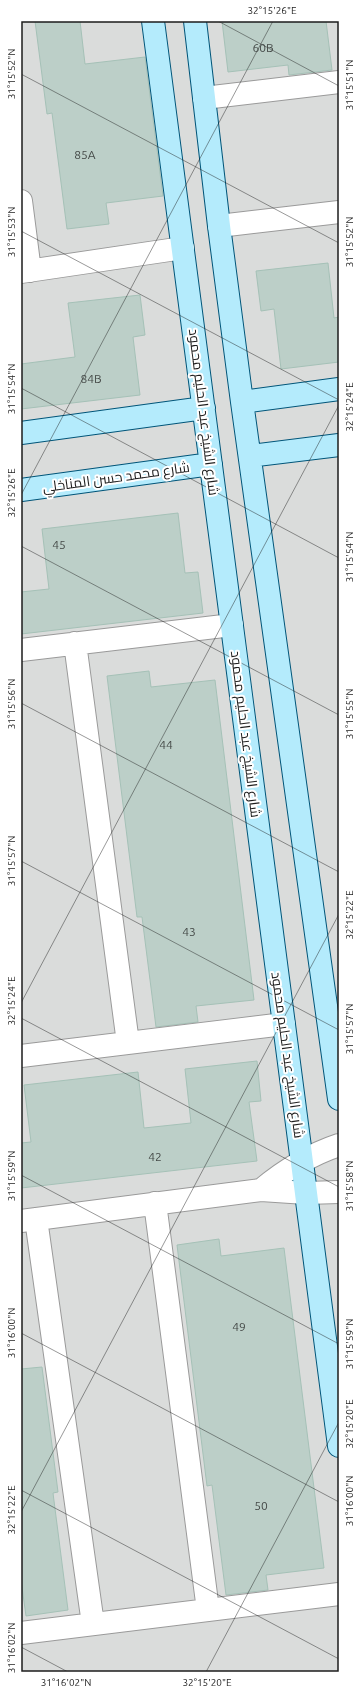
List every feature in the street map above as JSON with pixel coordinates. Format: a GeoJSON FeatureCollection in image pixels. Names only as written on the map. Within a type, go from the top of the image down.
{"type":"FeatureCollection","features":[{"type":"Feature","properties":{"kind":"street","name":"شارع الشيخ عبد الحليم محمود"},"geometry":{"type":"LineString","coordinates":[[153,21],[339,1446]]}},
{"type":"Feature","properties":{"kind":"street"},"geometry":{"type":"LineString","coordinates":[[195,21],[219,226],[242,402],[339,1099]]}},
{"type":"Feature","properties":{"kind":"street"},"geometry":{"type":"LineString","coordinates":[[204,98],[339,82]]}},
{"type":"Feature","properties":{"kind":"street"},"geometry":{"type":"LineString","coordinates":[[21,201],[26,271],[183,248]]}},
{"type":"Feature","properties":{"kind":"street"},"geometry":{"type":"LineString","coordinates":[[219,226],[339,212]]}},
{"type":"Feature","properties":{"kind":"street"},"geometry":{"type":"LineString","coordinates":[[242,402],[339,389]]}},
{"type":"Feature","properties":{"kind":"street"},"geometry":{"type":"LineString","coordinates":[[21,433],[204,408]]}},
{"type":"Feature","properties":{"kind":"street"},"geometry":{"type":"LineString","coordinates":[[250,456],[339,444]]}},
{"type":"Feature","properties":{"kind":"street","name":"شارع محمد حسن المناخلي"},"geometry":{"type":"LineString","coordinates":[[21,490],[211,464]]}},
{"type":"Feature","properties":{"kind":"street"},"geometry":{"type":"LineString","coordinates":[[21,650],[232,625]]}},
{"type":"Feature","properties":{"kind":"street"},"geometry":{"type":"LineString","coordinates":[[75,643],[128,1044]]}},
{"type":"Feature","properties":{"kind":"street"},"geometry":{"type":"LineString","coordinates":[[21,1056],[284,1024]]}},
{"type":"Feature","properties":{"kind":"street"},"geometry":{"type":"LineString","coordinates":[[261,1190],[281,1173],[302,1160],[323,1150],[339,1145]]}},
{"type":"Feature","properties":{"kind":"street"},"geometry":{"type":"LineString","coordinates":[[93,1624],[29,1220],[261,1190],[306,1194],[339,1192]]}},
{"type":"Feature","properties":{"kind":"street"},"geometry":{"type":"LineString","coordinates":[[155,1203],[208,1610]]}},
{"type":"Feature","properties":{"kind":"street"},"geometry":{"type":"LineString","coordinates":[[21,1633],[339,1594]]}},
{"type":"Feature","properties":{"kind":"shaded area"},"geometry":{"type":"Polygon","coordinates":[[[21,21],[339,21],[339,1672],[21,1672],[21,21]]]}},
{"type":"Feature","properties":{"kind":"building"},"geometry":{"type":"Polygon","coordinates":[[[35,21],[80,21],[85,64],[145,57],[163,196],[106,203],[109,224],[67,229],[52,113],[47,114],[35,21]]]}},
{"type":"Feature","properties":{"kind":"building"},"geometry":{"type":"Polygon","coordinates":[[[222,21],[326,21],[332,70],[289,75],[288,65],[228,72],[222,21]]]}},
{"type":"Feature","properties":{"kind":"building"},"geometry":{"type":"Polygon","coordinates":[[[328,263],[334,318],[339,317],[339,362],[281,369],[274,309],[261,311],[256,271],[328,263]]]}},
{"type":"Feature","properties":{"kind":"building"},"geometry":{"type":"Polygon","coordinates":[[[140,295],[145,335],[133,337],[140,395],[21,409],[21,364],[75,357],[68,303],[140,295]]]}},
{"type":"Feature","properties":{"kind":"building"},"geometry":{"type":"Polygon","coordinates":[[[178,513],[185,573],[198,572],[203,613],[21,634],[21,592],[49,589],[42,529],[178,513]]]}},
{"type":"Feature","properties":{"kind":"building"},"geometry":{"type":"Polygon","coordinates":[[[149,671],[151,687],[215,680],[254,1000],[196,1006],[198,1022],[156,1027],[142,917],[137,917],[107,676],[149,671]]]}},
{"type":"Feature","properties":{"kind":"building"},"geometry":{"type":"Polygon","coordinates":[[[257,1061],[261,1101],[249,1102],[257,1161],[21,1188],[21,1143],[31,1142],[24,1085],[138,1072],[144,1128],[191,1123],[185,1069],[257,1061]]]}},
{"type":"Feature","properties":{"kind":"building"},"geometry":{"type":"Polygon","coordinates":[[[219,1239],[221,1256],[284,1248],[324,1568],[266,1575],[268,1590],[226,1595],[212,1485],[207,1486],[177,1245],[219,1239]]]}},
{"type":"Feature","properties":{"kind":"building"},"geometry":{"type":"Polygon","coordinates":[[[42,1367],[58,1492],[53,1493],[68,1610],[26,1616],[21,1580],[21,1369],[42,1367]]]}}]}
